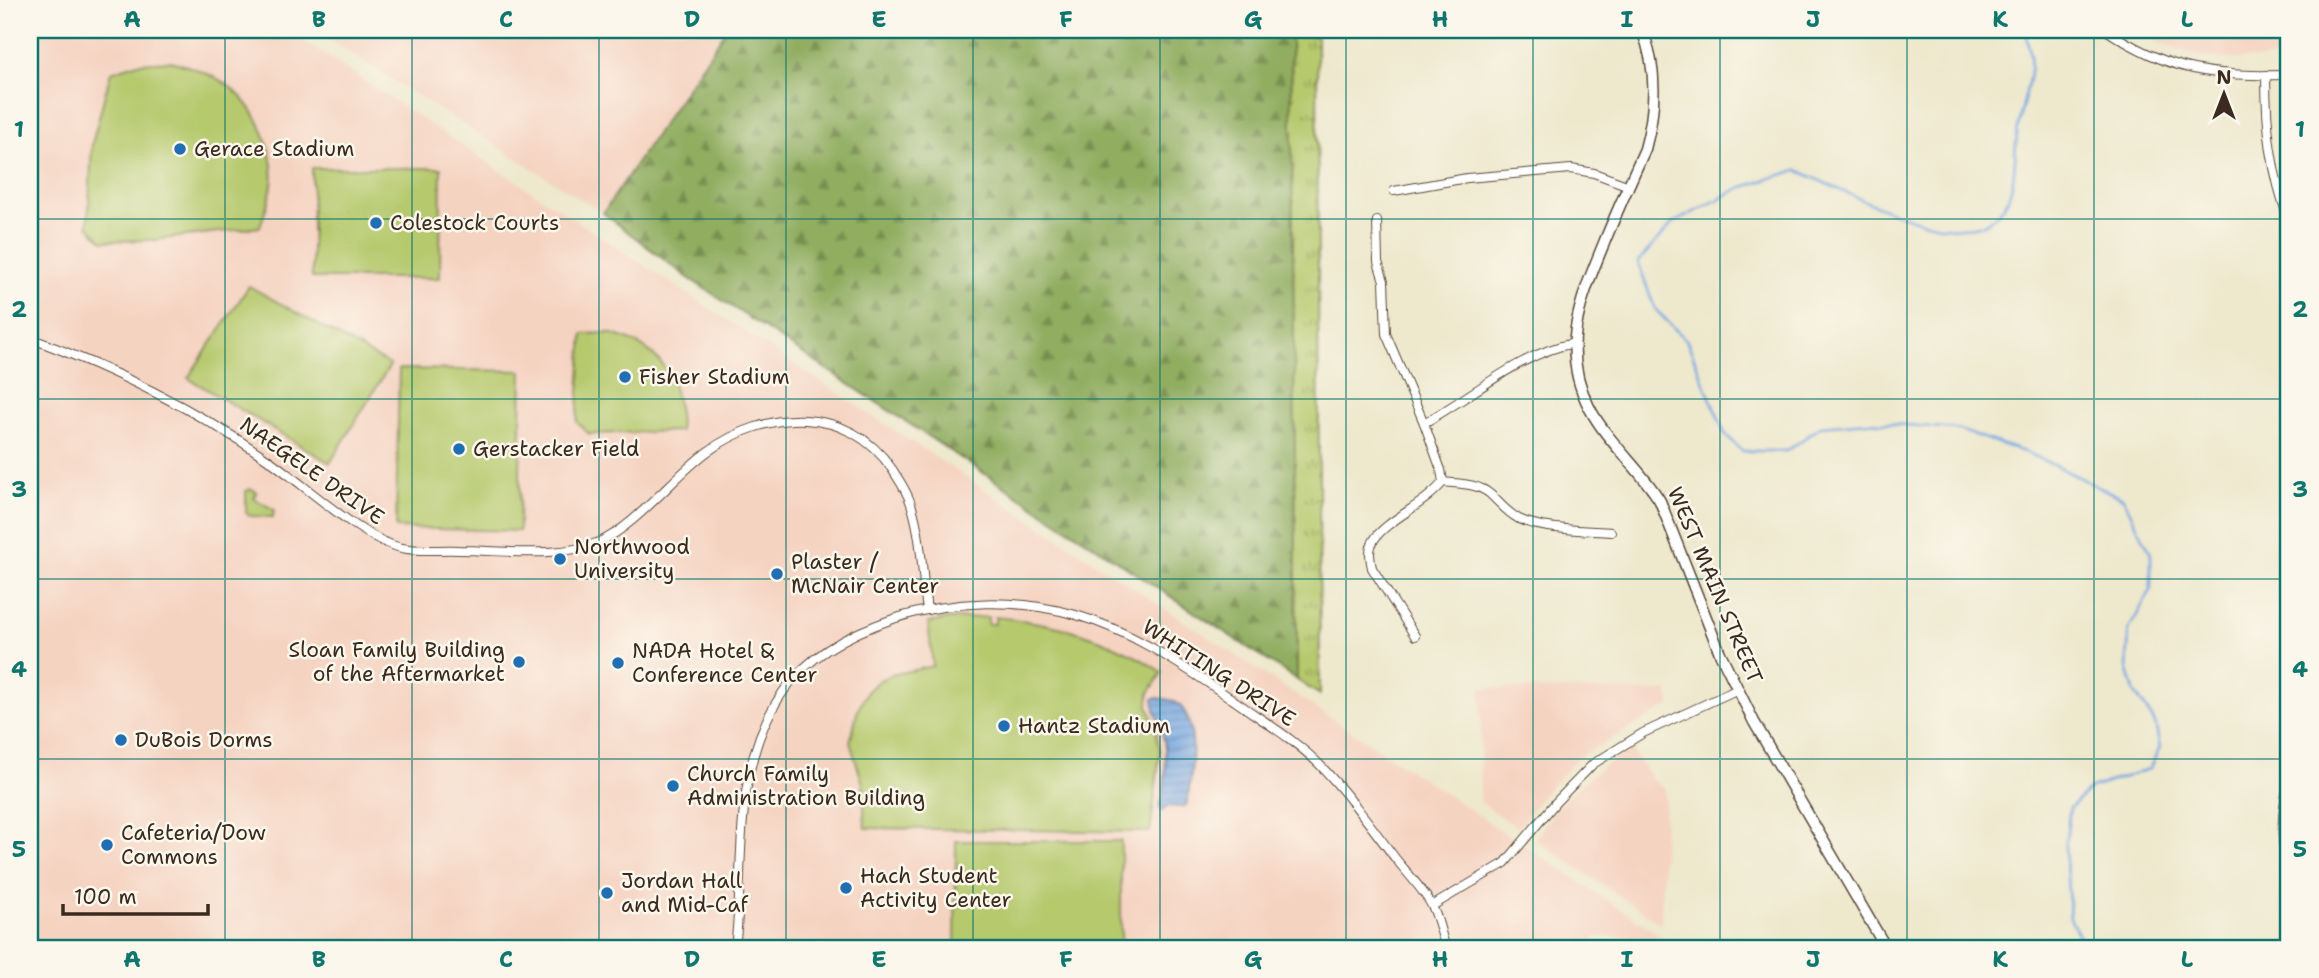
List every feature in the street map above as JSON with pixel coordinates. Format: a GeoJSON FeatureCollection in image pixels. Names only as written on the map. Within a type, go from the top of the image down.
{"type":"FeatureCollection","features":[{"type":"Feature","properties":{"kind":"street","name":"WEST MAIN STREET"},"geometry":{"type":"LineString","coordinates":[[1642,30],[1654,75],[1653,110],[1645,149],[1581,299],[1575,343],[1580,382],[1589,407],[1601,427],[1648,482],[1660,501],[1712,632],[1738,689],[1886,948]]}},
{"type":"Feature","properties":{"kind":"street"},"geometry":{"type":"LineString","coordinates":[[2106,30],[2136,50],[2170,64],[2222,74],[2289,75]]}},
{"type":"Feature","properties":{"kind":"street"},"geometry":{"type":"LineString","coordinates":[[2266,75],[2270,154],[2278,191],[2289,220]]}},
{"type":"Feature","properties":{"kind":"street"},"geometry":{"type":"LineString","coordinates":[[1394,191],[1467,177],[1572,169],[1594,173],[1629,186]]}},
{"type":"Feature","properties":{"kind":"street"},"geometry":{"type":"LineString","coordinates":[[1377,221],[1378,262],[1384,281],[1386,334],[1424,423],[1443,482],[1434,494],[1380,533],[1373,542],[1369,555],[1372,568],[1415,636]]}},
{"type":"Feature","properties":{"kind":"street","name":"NAEGELE DRIVE"},"geometry":{"type":"LineString","coordinates":[[30,338],[85,358],[176,403],[267,458],[374,537],[405,549],[573,550],[601,541],[624,526],[705,453],[732,435],[762,424],[787,420],[810,420],[838,426],[870,444],[902,484],[911,503],[916,526],[927,610]]}},
{"type":"Feature","properties":{"kind":"street"},"geometry":{"type":"LineString","coordinates":[[1424,423],[1529,358],[1546,349],[1575,343]]}},
{"type":"Feature","properties":{"kind":"street"},"geometry":{"type":"LineString","coordinates":[[1443,482],[1470,485],[1488,492],[1504,510],[1522,521],[1564,529],[1611,532]]}},
{"type":"Feature","properties":{"kind":"street","name":"WHITING DRIVE"},"geometry":{"type":"LineString","coordinates":[[735,948],[744,803],[749,766],[770,713],[794,676],[835,645],[880,623],[927,610],[984,603],[1044,607],[1105,624],[1156,650],[1269,725],[1318,763],[1359,810],[1432,906],[1446,948]]}},
{"type":"Feature","properties":{"kind":"street"},"geometry":{"type":"LineString","coordinates":[[1432,906],[1505,863],[1556,802],[1593,764],[1643,733],[1738,689]]}},
{"type":"Feature","properties":{"kind":"street"},"geometry":{"type":"LineString","coordinates":[[2289,782],[2283,804],[2283,834],[2289,873]]}},
{"type":"Feature","properties":{"kind":"shaded area","name":"Northwood University"},"geometry":{"type":"Polygon","coordinates":[[[49,30],[287,30],[1663,937],[1595,937],[1595,948],[30,948],[30,244],[33,208],[30,176],[30,38],[49,30]]]}},
{"type":"Feature","properties":{"kind":"shaded area"},"geometry":{"type":"Polygon","coordinates":[[[314,30],[726,30],[603,213],[314,30]]]}},
{"type":"Feature","properties":{"kind":"shaded area"},"geometry":{"type":"Polygon","coordinates":[[[2131,30],[2289,30],[2289,59],[2225,59],[2189,53],[2131,30]]]}},
{"type":"Feature","properties":{"kind":"shaded area"},"geometry":{"type":"Polygon","coordinates":[[[1481,688],[1668,692],[1670,705],[1579,757],[1543,795],[1518,828],[1480,802],[1481,688]]]}},
{"type":"Feature","properties":{"kind":"shaded area"},"geometry":{"type":"Polygon","coordinates":[[[1631,749],[1652,779],[1665,789],[1661,924],[1535,839],[1570,794],[1604,765],[1631,749]]]}},
{"type":"Feature","properties":{"kind":"green space"},"geometry":{"type":"Polygon","coordinates":[[[726,30],[947,30],[1291,36],[1297,680],[687,277],[603,213],[726,30]]]}},
{"type":"Feature","properties":{"kind":"green space"},"geometry":{"type":"Polygon","coordinates":[[[1291,36],[1317,36],[1320,695],[1297,680],[1291,36]]]}},
{"type":"Feature","properties":{"kind":"green space","name":"Gerace Stadium"},"geometry":{"type":"Polygon","coordinates":[[[170,61],[218,79],[242,98],[252,110],[268,148],[273,175],[270,196],[260,227],[153,240],[103,241],[88,226],[92,144],[111,72],[138,63],[170,61]]]}},
{"type":"Feature","properties":{"kind":"green space","name":"Colestock Courts"},"geometry":{"type":"Polygon","coordinates":[[[312,168],[441,168],[440,278],[312,278],[312,168]]]}},
{"type":"Feature","properties":{"kind":"green space"},"geometry":{"type":"Polygon","coordinates":[[[249,286],[390,365],[330,463],[188,378],[249,286]]]}},
{"type":"Feature","properties":{"kind":"green space","name":"Fisher Stadium"},"geometry":{"type":"Polygon","coordinates":[[[608,333],[642,346],[664,367],[676,395],[680,431],[589,434],[577,422],[583,334],[608,333]]]}},
{"type":"Feature","properties":{"kind":"green space","name":"Gerstacker Field"},"geometry":{"type":"Polygon","coordinates":[[[399,369],[522,371],[519,531],[396,528],[399,369]]]}},
{"type":"Feature","properties":{"kind":"green space"},"geometry":{"type":"Polygon","coordinates":[[[251,489],[257,492],[254,498],[274,510],[273,517],[251,516],[246,513],[246,491],[251,489]]]}},
{"type":"Feature","properties":{"kind":"green space","name":"Hantz Stadium"},"geometry":{"type":"Polygon","coordinates":[[[988,617],[988,624],[995,624],[995,617],[1041,623],[1082,633],[1121,649],[1162,672],[1149,693],[1148,705],[1156,728],[1160,753],[1150,832],[865,828],[863,784],[850,742],[858,709],[867,692],[878,681],[891,675],[933,666],[928,623],[988,617]]]}},
{"type":"Feature","properties":{"kind":"green space"},"geometry":{"type":"Polygon","coordinates":[[[956,841],[1121,841],[1121,948],[955,948],[956,841]]]}},
{"type":"Feature","properties":{"kind":"water"},"geometry":{"type":"Polygon","coordinates":[[[1153,699],[1177,703],[1189,723],[1192,736],[1192,765],[1187,804],[1183,807],[1167,806],[1162,811],[1159,807],[1165,782],[1165,752],[1153,699]]]}},
{"type":"Feature","properties":{"kind":"waterway"},"geometry":{"type":"LineString","coordinates":[[2024,30],[2030,71],[2019,119],[2012,185],[2005,204],[1984,224],[1960,228],[1913,219],[1797,170],[1740,188],[1673,223],[1638,262],[1655,309],[1687,341],[1725,434],[1742,451],[1787,451],[1821,426],[1868,422],[1956,429],[2030,454],[2123,498],[2151,554],[2151,590],[2129,629],[2127,667],[2134,691],[2155,723],[2160,748],[2149,769],[2091,788],[2070,808],[2065,847],[2070,918],[2085,948]]}},
{"type":"Feature","properties":{"kind":"place","name":"Gerace Stadium"},"geometry":{"type":"Point","coordinates":[180,149]}},
{"type":"Feature","properties":{"kind":"place","name":"Colestock Courts"},"geometry":{"type":"Point","coordinates":[376,223]}},
{"type":"Feature","properties":{"kind":"place","name":"Fisher Stadium"},"geometry":{"type":"Point","coordinates":[625,377]}},
{"type":"Feature","properties":{"kind":"place","name":"Gerstacker Field"},"geometry":{"type":"Point","coordinates":[459,449]}},
{"type":"Feature","properties":{"kind":"place","name":"Northwood University"},"geometry":{"type":"Point","coordinates":[560,559]}},
{"type":"Feature","properties":{"kind":"place","name":"Plaster / McNair Center"},"geometry":{"type":"Point","coordinates":[777,574]}},
{"type":"Feature","properties":{"kind":"place","name":"Sloan Family Building of the Aftermarket"},"geometry":{"type":"Point","coordinates":[519,662]}},
{"type":"Feature","properties":{"kind":"place","name":"NADA Hotel & Conference Center"},"geometry":{"type":"Point","coordinates":[618,663]}},
{"type":"Feature","properties":{"kind":"place","name":"Hantz Stadium"},"geometry":{"type":"Point","coordinates":[1004,726]}},
{"type":"Feature","properties":{"kind":"place","name":"DuBois Dorms"},"geometry":{"type":"Point","coordinates":[121,740]}},
{"type":"Feature","properties":{"kind":"place","name":"Church Family Administration Building"},"geometry":{"type":"Point","coordinates":[673,786]}},
{"type":"Feature","properties":{"kind":"place","name":"Cafeteria/Dow Commons"},"geometry":{"type":"Point","coordinates":[107,845]}},
{"type":"Feature","properties":{"kind":"place","name":"Hach Student Activity Center"},"geometry":{"type":"Point","coordinates":[846,888]}},
{"type":"Feature","properties":{"kind":"place","name":"Jordan Hall and Mid-Caf"},"geometry":{"type":"Point","coordinates":[607,893]}}]}
